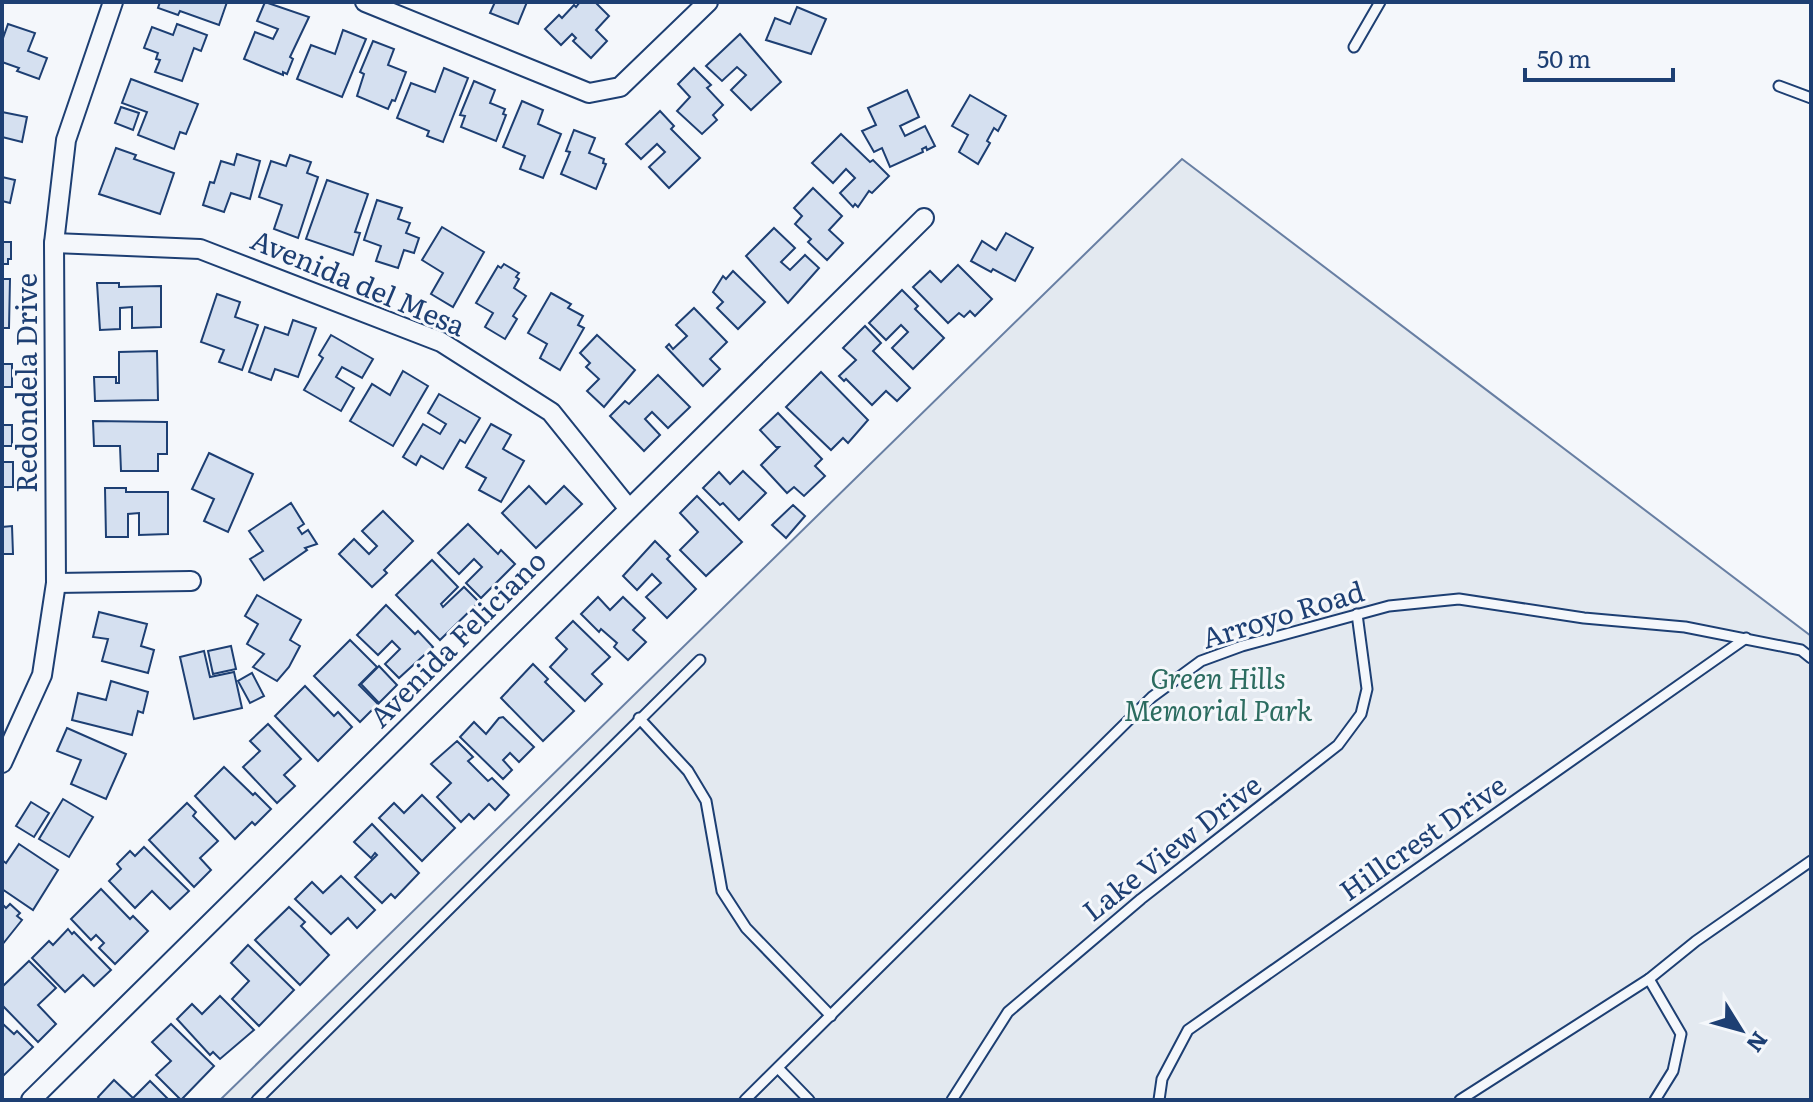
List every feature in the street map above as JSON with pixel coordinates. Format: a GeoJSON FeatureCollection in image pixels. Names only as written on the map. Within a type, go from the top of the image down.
{"type":"FeatureCollection","features":[{"type":"Feature","properties":{"kind":"street","name":"Redondela Drive"},"geometry":{"type":"LineString","coordinates":[[2,763],[42,675],[56,583],[54,243],[66,140],[113,2]]}},
{"type":"Feature","properties":{"kind":"street"},"geometry":{"type":"LineString","coordinates":[[365,2],[404,9],[589,93],[620,87],[708,2]]}},
{"type":"Feature","properties":{"kind":"street","name":"Avenida Feliciano"},"geometry":{"type":"LineString","coordinates":[[31,1100],[924,218]]}},
{"type":"Feature","properties":{"kind":"street","name":"Avenida del Mesa"},"geometry":{"type":"LineString","coordinates":[[54,243],[200,249],[441,342],[551,412],[629,509]]}},
{"type":"Feature","properties":{"kind":"street"},"geometry":{"type":"LineString","coordinates":[[56,583],[191,581]]}},
{"type":"Feature","properties":{"kind":"lane"},"geometry":{"type":"LineString","coordinates":[[1354,47],[1380,2]]}},
{"type":"Feature","properties":{"kind":"lane"},"geometry":{"type":"LineString","coordinates":[[1779,86],[1811,98]]}},
{"type":"Feature","properties":{"kind":"lane","name":"Arroyo Road"},"geometry":{"type":"LineString","coordinates":[[745,1100],[1152,697],[1201,661],[1282,634],[1389,606],[1459,599],[1571,617],[1685,627],[1801,650],[1811,658]]}},
{"type":"Feature","properties":{"kind":"lane","name":"Lake View Drive"},"geometry":{"type":"LineString","coordinates":[[952,1100],[1008,1012],[1141,899],[1338,745],[1361,714],[1367,689],[1357,614]]}},
{"type":"Feature","properties":{"kind":"lane","name":"Hillcrest Drive"},"geometry":{"type":"LineString","coordinates":[[1159,1100],[1162,1079],[1188,1030],[1746,638]]}},
{"type":"Feature","properties":{"kind":"lane"},"geometry":{"type":"LineString","coordinates":[[257,1100],[700,660]]}},
{"type":"Feature","properties":{"kind":"lane"},"geometry":{"type":"LineString","coordinates":[[639,718],[688,771],[706,801],[722,891],[730,904],[746,928],[831,1016]]}},
{"type":"Feature","properties":{"kind":"lane"},"geometry":{"type":"LineString","coordinates":[[1460,1100],[1649,979],[1696,941],[1811,861]]}},
{"type":"Feature","properties":{"kind":"lane"},"geometry":{"type":"LineString","coordinates":[[1649,979],[1681,1034],[1673,1071],[1655,1100]]}},
{"type":"Feature","properties":{"kind":"lane"},"geometry":{"type":"LineString","coordinates":[[778,1068],[809,1100]]}},
{"type":"Feature","properties":{"kind":"green space","name":"Green Hills Memorial Park"},"geometry":{"type":"Polygon","coordinates":[[[1182,159],[1811,636],[1811,1100],[220,1100],[1182,159]]]}},
{"type":"Feature","properties":{"kind":"building"},"geometry":{"type":"Polygon","coordinates":[[[160,2],[227,2],[219,25],[180,11],[178,15],[158,8],[160,2]]]}},
{"type":"Feature","properties":{"kind":"building"},"geometry":{"type":"Polygon","coordinates":[[[265,2],[309,17],[290,57],[293,59],[287,74],[244,59],[255,32],[273,39],[278,29],[257,21],[265,2]]]}},
{"type":"Feature","properties":{"kind":"building"},"geometry":{"type":"Polygon","coordinates":[[[495,2],[527,2],[518,24],[490,13],[495,2]]]}},
{"type":"Feature","properties":{"kind":"building"},"geometry":{"type":"Polygon","coordinates":[[[580,2],[595,2],[609,16],[596,30],[607,41],[591,58],[573,41],[576,38],[572,34],[561,45],[545,29],[559,15],[562,18],[580,2]]]}},
{"type":"Feature","properties":{"kind":"building"},"geometry":{"type":"Polygon","coordinates":[[[797,7],[826,19],[811,54],[766,40],[775,18],[790,24],[797,7]]]}},
{"type":"Feature","properties":{"kind":"building"},"geometry":{"type":"Polygon","coordinates":[[[8,24],[35,33],[28,51],[47,58],[39,79],[2,62],[2,41],[8,24]]]}},
{"type":"Feature","properties":{"kind":"building"},"geometry":{"type":"Polygon","coordinates":[[[177,24],[207,35],[201,51],[194,48],[182,81],[155,72],[160,60],[156,59],[158,53],[144,48],[152,27],[173,35],[177,24]]]}},
{"type":"Feature","properties":{"kind":"building"},"geometry":{"type":"Polygon","coordinates":[[[343,30],[366,39],[342,97],[297,79],[311,45],[335,54],[343,30]]]}},
{"type":"Feature","properties":{"kind":"building"},"geometry":{"type":"Polygon","coordinates":[[[740,34],[781,82],[751,110],[731,90],[746,75],[737,67],[722,81],[706,66],[740,34]]]}},
{"type":"Feature","properties":{"kind":"building"},"geometry":{"type":"Polygon","coordinates":[[[373,41],[394,49],[388,65],[406,72],[395,101],[392,100],[388,109],[357,96],[364,74],[360,72],[373,41]]]}},
{"type":"Feature","properties":{"kind":"building"},"geometry":{"type":"Polygon","coordinates":[[[444,68],[468,78],[443,142],[427,136],[429,131],[397,118],[411,83],[435,92],[444,68]]]}},
{"type":"Feature","properties":{"kind":"building"},"geometry":{"type":"Polygon","coordinates":[[[694,68],[711,85],[707,88],[723,105],[713,115],[717,120],[702,134],[677,111],[690,97],[678,84],[694,68]]]}},
{"type":"Feature","properties":{"kind":"building"},"geometry":{"type":"Polygon","coordinates":[[[131,79],[198,104],[186,134],[180,132],[174,149],[138,135],[147,112],[122,103],[131,79]]]}},
{"type":"Feature","properties":{"kind":"building"},"geometry":{"type":"Polygon","coordinates":[[[474,81],[495,90],[490,103],[505,109],[503,114],[506,115],[496,141],[461,127],[465,116],[460,115],[474,81]]]}},
{"type":"Feature","properties":{"kind":"building"},"geometry":{"type":"Polygon","coordinates":[[[907,90],[919,117],[900,126],[905,136],[925,126],[935,146],[927,150],[926,147],[922,149],[923,152],[890,167],[882,148],[874,152],[862,131],[876,125],[868,108],[907,90]]]}},
{"type":"Feature","properties":{"kind":"building"},"geometry":{"type":"Polygon","coordinates":[[[970,95],[1006,116],[998,131],[994,128],[987,141],[990,143],[978,164],[959,152],[968,135],[952,126],[970,95]]]}},
{"type":"Feature","properties":{"kind":"building"},"geometry":{"type":"Polygon","coordinates":[[[522,101],[543,110],[538,124],[561,134],[543,178],[520,169],[525,156],[503,147],[522,101]]]}},
{"type":"Feature","properties":{"kind":"building"},"geometry":{"type":"Polygon","coordinates":[[[121,107],[139,113],[133,130],[115,123],[121,107]]]}},
{"type":"Feature","properties":{"kind":"building"},"geometry":{"type":"Polygon","coordinates":[[[660,111],[674,126],[671,129],[700,158],[669,188],[649,167],[665,152],[657,144],[641,159],[626,144],[660,111]]]}},
{"type":"Feature","properties":{"kind":"building"},"geometry":{"type":"Polygon","coordinates":[[[2,112],[27,117],[22,142],[2,137],[2,112]]]}},
{"type":"Feature","properties":{"kind":"building"},"geometry":{"type":"Polygon","coordinates":[[[574,130],[595,138],[589,153],[604,159],[603,163],[606,164],[596,189],[561,174],[574,130]]]}},
{"type":"Feature","properties":{"kind":"building"},"geometry":{"type":"Polygon","coordinates":[[[841,134],[889,176],[872,193],[869,191],[858,207],[855,204],[853,207],[840,193],[855,178],[846,169],[833,183],[812,163],[841,134]]]}},
{"type":"Feature","properties":{"kind":"building"},"geometry":{"type":"Polygon","coordinates":[[[116,148],[136,155],[134,159],[174,173],[160,214],[99,194],[116,148]]]}},
{"type":"Feature","properties":{"kind":"building"},"geometry":{"type":"Polygon","coordinates":[[[237,154],[260,161],[250,199],[231,193],[224,212],[203,205],[221,161],[234,165],[237,154]]]}},
{"type":"Feature","properties":{"kind":"building"},"geometry":{"type":"Polygon","coordinates":[[[290,155],[311,162],[307,173],[318,177],[298,238],[274,229],[282,205],[259,197],[271,161],[286,166],[290,155]]]}},
{"type":"Feature","properties":{"kind":"building"},"geometry":{"type":"Polygon","coordinates":[[[2,177],[15,180],[10,203],[2,201],[2,177]]]}},
{"type":"Feature","properties":{"kind":"building"},"geometry":{"type":"Polygon","coordinates":[[[327,180],[368,194],[355,232],[360,233],[353,255],[306,239],[327,180]]]}},
{"type":"Feature","properties":{"kind":"building"},"geometry":{"type":"Polygon","coordinates":[[[813,188],[842,216],[829,230],[843,243],[827,260],[795,224],[802,216],[794,208],[813,188]]]}},
{"type":"Feature","properties":{"kind":"building"},"geometry":{"type":"Polygon","coordinates":[[[377,200],[402,208],[398,219],[410,223],[406,233],[419,238],[414,253],[404,250],[398,268],[376,261],[381,246],[364,240],[377,200]]]}},
{"type":"Feature","properties":{"kind":"building"},"geometry":{"type":"Polygon","coordinates":[[[442,227],[484,252],[453,307],[431,294],[443,273],[422,260],[442,227]]]}},
{"type":"Feature","properties":{"kind":"building"},"geometry":{"type":"Polygon","coordinates":[[[774,228],[795,248],[781,262],[790,270],[805,255],[819,268],[788,303],[746,256],[774,228]]]}},
{"type":"Feature","properties":{"kind":"building"},"geometry":{"type":"Polygon","coordinates":[[[1006,233],[1033,248],[1015,281],[971,261],[982,241],[996,250],[1006,233]]]}},
{"type":"Feature","properties":{"kind":"building"},"geometry":{"type":"Polygon","coordinates":[[[2,242],[11,242],[8,264],[2,264],[2,242]]]}},
{"type":"Feature","properties":{"kind":"building"},"geometry":{"type":"Polygon","coordinates":[[[504,264],[519,273],[514,288],[526,296],[513,316],[517,319],[505,339],[485,327],[493,313],[476,303],[498,266],[501,268],[504,264]]]}},
{"type":"Feature","properties":{"kind":"building"},"geometry":{"type":"Polygon","coordinates":[[[958,265],[992,299],[975,316],[970,311],[964,317],[959,313],[948,323],[913,287],[930,271],[941,282],[958,265]]]}},
{"type":"Feature","properties":{"kind":"building"},"geometry":{"type":"Polygon","coordinates":[[[733,271],[765,302],[738,329],[717,308],[723,302],[713,292],[723,276],[726,279],[733,271]]]}},
{"type":"Feature","properties":{"kind":"building"},"geometry":{"type":"Polygon","coordinates":[[[2,279],[10,279],[9,328],[2,328],[2,279]]]}},
{"type":"Feature","properties":{"kind":"building"},"geometry":{"type":"Polygon","coordinates":[[[97,283],[119,283],[119,287],[161,286],[161,327],[132,328],[132,307],[120,308],[120,329],[100,330],[97,283]]]}},
{"type":"Feature","properties":{"kind":"building"},"geometry":{"type":"Polygon","coordinates":[[[902,290],[918,306],[915,309],[944,338],[913,369],[892,348],[908,332],[901,325],[886,340],[869,323],[902,290]]]}},
{"type":"Feature","properties":{"kind":"building"},"geometry":{"type":"Polygon","coordinates":[[[551,293],[571,304],[568,308],[583,316],[578,325],[584,328],[560,370],[540,358],[547,344],[528,333],[551,293]]]}},
{"type":"Feature","properties":{"kind":"building"},"geometry":{"type":"Polygon","coordinates":[[[217,294],[240,302],[235,317],[258,325],[242,370],[219,362],[224,350],[201,342],[217,294]]]}},
{"type":"Feature","properties":{"kind":"building"},"geometry":{"type":"Polygon","coordinates":[[[694,308],[727,342],[710,359],[720,369],[703,386],[666,347],[669,344],[673,349],[687,336],[676,325],[694,308]]]}},
{"type":"Feature","properties":{"kind":"building"},"geometry":{"type":"Polygon","coordinates":[[[293,320],[316,328],[298,377],[275,369],[271,380],[249,372],[265,327],[288,335],[293,320]]]}},
{"type":"Feature","properties":{"kind":"building"},"geometry":{"type":"Polygon","coordinates":[[[865,326],[881,343],[873,351],[910,388],[897,401],[886,391],[872,405],[839,376],[856,360],[843,348],[865,326]]]}},
{"type":"Feature","properties":{"kind":"building"},"geometry":{"type":"Polygon","coordinates":[[[331,335],[373,359],[362,378],[342,367],[336,377],[354,388],[341,411],[304,390],[323,358],[319,355],[331,335]]]}},
{"type":"Feature","properties":{"kind":"building"},"geometry":{"type":"Polygon","coordinates":[[[597,335],[635,370],[604,407],[587,391],[599,379],[586,367],[590,363],[580,353],[597,335]]]}},
{"type":"Feature","properties":{"kind":"building"},"geometry":{"type":"Polygon","coordinates":[[[157,351],[158,400],[95,401],[94,377],[116,377],[116,383],[119,383],[119,352],[157,351]]]}},
{"type":"Feature","properties":{"kind":"building"},"geometry":{"type":"Polygon","coordinates":[[[2,364],[12,364],[12,387],[2,387],[2,364]]]}},
{"type":"Feature","properties":{"kind":"building"},"geometry":{"type":"Polygon","coordinates":[[[403,371],[428,386],[393,446],[350,421],[372,384],[390,395],[403,371]]]}},
{"type":"Feature","properties":{"kind":"building"},"geometry":{"type":"Polygon","coordinates":[[[821,372],[868,420],[848,443],[843,438],[831,450],[786,407],[821,372]]]}},
{"type":"Feature","properties":{"kind":"building"},"geometry":{"type":"Polygon","coordinates":[[[658,375],[690,407],[668,428],[652,412],[645,419],[660,435],[644,451],[610,416],[625,401],[629,404],[658,375]]]}},
{"type":"Feature","properties":{"kind":"building"},"geometry":{"type":"Polygon","coordinates":[[[439,394],[480,418],[465,443],[460,440],[443,469],[421,456],[416,465],[403,457],[423,424],[440,434],[446,424],[428,413],[439,394]]]}},
{"type":"Feature","properties":{"kind":"building"},"geometry":{"type":"Polygon","coordinates":[[[778,413],[822,459],[815,466],[825,476],[804,496],[794,487],[787,493],[761,465],[779,447],[760,430],[778,413]]]}},
{"type":"Feature","properties":{"kind":"building"},"geometry":{"type":"Polygon","coordinates":[[[93,421],[167,422],[167,454],[158,454],[158,471],[121,471],[120,446],[94,446],[93,421]]]}},
{"type":"Feature","properties":{"kind":"building"},"geometry":{"type":"Polygon","coordinates":[[[491,424],[511,435],[503,449],[524,461],[501,502],[479,490],[486,478],[466,467],[491,424]]]}},
{"type":"Feature","properties":{"kind":"building"},"geometry":{"type":"Polygon","coordinates":[[[2,425],[12,425],[12,446],[2,446],[2,425]]]}},
{"type":"Feature","properties":{"kind":"building"},"geometry":{"type":"Polygon","coordinates":[[[209,453],[253,474],[228,532],[204,521],[214,499],[192,489],[209,453]]]}},
{"type":"Feature","properties":{"kind":"building"},"geometry":{"type":"Polygon","coordinates":[[[2,462],[13,462],[13,487],[2,487],[2,462]]]}},
{"type":"Feature","properties":{"kind":"building"},"geometry":{"type":"Polygon","coordinates":[[[743,471],[766,493],[739,520],[703,488],[719,472],[730,484],[743,471]]]}},
{"type":"Feature","properties":{"kind":"building"},"geometry":{"type":"Polygon","coordinates":[[[529,486],[546,504],[564,486],[582,504],[536,548],[502,513],[529,486]]]}},
{"type":"Feature","properties":{"kind":"building"},"geometry":{"type":"Polygon","coordinates":[[[105,488],[126,488],[126,492],[168,492],[168,534],[139,535],[139,513],[128,514],[128,537],[106,537],[105,488]]]}},
{"type":"Feature","properties":{"kind":"building"},"geometry":{"type":"Polygon","coordinates":[[[697,496],[742,542],[706,576],[680,550],[698,532],[680,513],[697,496]]]}},
{"type":"Feature","properties":{"kind":"building"},"geometry":{"type":"Polygon","coordinates":[[[291,503],[304,524],[298,528],[302,534],[308,530],[317,544],[305,548],[307,550],[264,580],[250,559],[263,551],[249,531],[291,503]]]}},
{"type":"Feature","properties":{"kind":"building"},"geometry":{"type":"Polygon","coordinates":[[[793,505],[805,516],[786,538],[772,525],[793,505]]]}},
{"type":"Feature","properties":{"kind":"building"},"geometry":{"type":"Polygon","coordinates":[[[383,511],[413,541],[372,587],[339,554],[354,539],[369,554],[377,546],[362,531],[383,511]]]}},
{"type":"Feature","properties":{"kind":"building"},"geometry":{"type":"Polygon","coordinates":[[[468,524],[498,554],[501,550],[515,564],[481,598],[466,583],[482,567],[474,559],[459,574],[438,553],[468,524]]]}},
{"type":"Feature","properties":{"kind":"building"},"geometry":{"type":"Polygon","coordinates":[[[12,526],[13,554],[2,554],[2,527],[12,526]]]}},
{"type":"Feature","properties":{"kind":"building"},"geometry":{"type":"Polygon","coordinates":[[[655,541],[670,556],[667,559],[696,589],[667,618],[646,597],[661,583],[652,574],[637,590],[623,576],[655,541]]]}},
{"type":"Feature","properties":{"kind":"building"},"geometry":{"type":"Polygon","coordinates":[[[432,560],[458,587],[441,604],[443,607],[464,587],[479,602],[440,640],[396,595],[432,560]]]}},
{"type":"Feature","properties":{"kind":"building"},"geometry":{"type":"Polygon","coordinates":[[[257,595],[301,620],[290,640],[300,646],[277,681],[253,667],[264,654],[247,644],[258,624],[245,616],[257,595]]]}},
{"type":"Feature","properties":{"kind":"building"},"geometry":{"type":"Polygon","coordinates":[[[598,597],[610,610],[623,597],[645,618],[633,630],[646,642],[628,660],[614,647],[617,643],[601,629],[599,632],[581,614],[598,597]]]}},
{"type":"Feature","properties":{"kind":"building"},"geometry":{"type":"Polygon","coordinates":[[[386,605],[433,647],[399,678],[385,664],[400,649],[392,641],[378,655],[357,635],[386,605]]]}},
{"type":"Feature","properties":{"kind":"building"},"geometry":{"type":"Polygon","coordinates":[[[99,612],[147,624],[141,646],[154,650],[148,673],[102,661],[108,639],[93,637],[99,612]]]}},
{"type":"Feature","properties":{"kind":"building"},"geometry":{"type":"Polygon","coordinates":[[[573,621],[610,657],[592,674],[602,684],[585,701],[550,667],[567,649],[556,638],[573,621]]]}},
{"type":"Feature","properties":{"kind":"building"},"geometry":{"type":"Polygon","coordinates":[[[350,640],[377,667],[359,685],[378,704],[360,722],[314,676],[350,640]]]}},
{"type":"Feature","properties":{"kind":"building"},"geometry":{"type":"Polygon","coordinates":[[[231,646],[236,669],[213,674],[208,651],[231,646]]]}},
{"type":"Feature","properties":{"kind":"building"},"geometry":{"type":"Polygon","coordinates":[[[204,651],[210,677],[234,672],[242,708],[194,719],[180,657],[204,651]]]}},
{"type":"Feature","properties":{"kind":"building"},"geometry":{"type":"Polygon","coordinates":[[[533,664],[548,679],[545,682],[574,711],[543,741],[501,698],[533,664]]]}},
{"type":"Feature","properties":{"kind":"building"},"geometry":{"type":"Polygon","coordinates":[[[379,666],[397,685],[379,703],[361,684],[379,666]]]}},
{"type":"Feature","properties":{"kind":"building"},"geometry":{"type":"Polygon","coordinates":[[[252,673],[264,696],[250,703],[238,681],[252,673]]]}},
{"type":"Feature","properties":{"kind":"building"},"geometry":{"type":"Polygon","coordinates":[[[111,681],[148,692],[143,713],[138,711],[132,735],[72,720],[78,693],[106,700],[111,681]]]}},
{"type":"Feature","properties":{"kind":"building"},"geometry":{"type":"Polygon","coordinates":[[[305,686],[334,716],[338,712],[352,727],[318,761],[275,716],[305,686]]]}},
{"type":"Feature","properties":{"kind":"building"},"geometry":{"type":"Polygon","coordinates":[[[503,717],[534,747],[519,762],[510,753],[503,760],[512,770],[503,779],[460,737],[474,722],[486,734],[503,717]]]}},
{"type":"Feature","properties":{"kind":"building"},"geometry":{"type":"Polygon","coordinates":[[[268,724],[301,759],[284,775],[295,786],[277,803],[243,767],[260,751],[250,741],[268,724]]]}},
{"type":"Feature","properties":{"kind":"building"},"geometry":{"type":"Polygon","coordinates":[[[67,728],[126,754],[106,799],[71,784],[81,760],[57,751],[67,728]]]}},
{"type":"Feature","properties":{"kind":"building"},"geometry":{"type":"Polygon","coordinates":[[[457,741],[473,757],[468,761],[488,781],[492,778],[509,795],[495,810],[489,804],[474,819],[469,814],[461,822],[437,797],[451,783],[431,764],[457,741]]]}},
{"type":"Feature","properties":{"kind":"building"},"geometry":{"type":"Polygon","coordinates":[[[224,767],[271,809],[235,839],[195,796],[224,767]]]}},
{"type":"Feature","properties":{"kind":"building"},"geometry":{"type":"Polygon","coordinates":[[[422,795],[455,828],[422,861],[379,818],[394,803],[404,813],[422,795]]]}},
{"type":"Feature","properties":{"kind":"building"},"geometry":{"type":"Polygon","coordinates":[[[63,799],[93,817],[69,857],[39,839],[63,799]]]}},
{"type":"Feature","properties":{"kind":"building"},"geometry":{"type":"Polygon","coordinates":[[[31,802],[49,813],[34,837],[16,826],[31,802]]]}},
{"type":"Feature","properties":{"kind":"building"},"geometry":{"type":"Polygon","coordinates":[[[187,803],[196,812],[193,816],[218,841],[200,858],[211,870],[194,887],[149,840],[187,803]]]}},
{"type":"Feature","properties":{"kind":"building"},"geometry":{"type":"Polygon","coordinates":[[[372,824],[419,873],[395,898],[391,894],[382,903],[355,877],[377,855],[375,853],[371,858],[354,842],[372,824]]]}},
{"type":"Feature","properties":{"kind":"building"},"geometry":{"type":"Polygon","coordinates":[[[19,844],[58,870],[33,910],[2,889],[2,860],[6,863],[19,844]]]}},
{"type":"Feature","properties":{"kind":"building"},"geometry":{"type":"Polygon","coordinates":[[[144,847],[189,891],[170,909],[152,891],[135,908],[109,881],[121,869],[117,864],[130,851],[135,856],[144,847]]]}},
{"type":"Feature","properties":{"kind":"building"},"geometry":{"type":"Polygon","coordinates":[[[341,876],[375,910],[357,928],[348,918],[331,934],[295,899],[312,882],[323,893],[341,876]]]}},
{"type":"Feature","properties":{"kind":"building"},"geometry":{"type":"Polygon","coordinates":[[[101,889],[130,919],[133,916],[148,931],[115,964],[99,948],[104,943],[96,935],[91,940],[71,919],[101,889]]]}},
{"type":"Feature","properties":{"kind":"building"},"geometry":{"type":"Polygon","coordinates":[[[2,904],[6,908],[10,904],[20,913],[17,916],[22,920],[2,945],[2,904]]]}},
{"type":"Feature","properties":{"kind":"building"},"geometry":{"type":"Polygon","coordinates":[[[289,907],[305,922],[301,926],[329,955],[300,985],[255,940],[289,907]]]}},
{"type":"Feature","properties":{"kind":"building"},"geometry":{"type":"Polygon","coordinates":[[[68,929],[111,970],[94,986],[83,975],[65,992],[32,958],[49,941],[53,945],[68,929]]]}},
{"type":"Feature","properties":{"kind":"building"},"geometry":{"type":"Polygon","coordinates":[[[248,945],[294,990],[259,1026],[232,999],[249,981],[231,963],[248,945]]]}},
{"type":"Feature","properties":{"kind":"building"},"geometry":{"type":"Polygon","coordinates":[[[29,961],[56,988],[38,1005],[56,1024],[38,1042],[2,1005],[2,987],[29,961]]]}},
{"type":"Feature","properties":{"kind":"building"},"geometry":{"type":"Polygon","coordinates":[[[220,996],[254,1030],[220,1059],[213,1052],[210,1055],[177,1019],[192,1004],[202,1014],[220,996]]]}},
{"type":"Feature","properties":{"kind":"building"},"geometry":{"type":"Polygon","coordinates":[[[2,1023],[14,1034],[17,1031],[33,1047],[2,1077],[2,1023]]]}},
{"type":"Feature","properties":{"kind":"building"},"geometry":{"type":"Polygon","coordinates":[[[171,1024],[214,1066],[181,1100],[156,1075],[171,1061],[152,1042],[171,1024]]]}},
{"type":"Feature","properties":{"kind":"building"},"geometry":{"type":"Polygon","coordinates":[[[114,1080],[133,1098],[150,1081],[169,1100],[100,1100],[98,1097],[114,1080]]]}}]}
